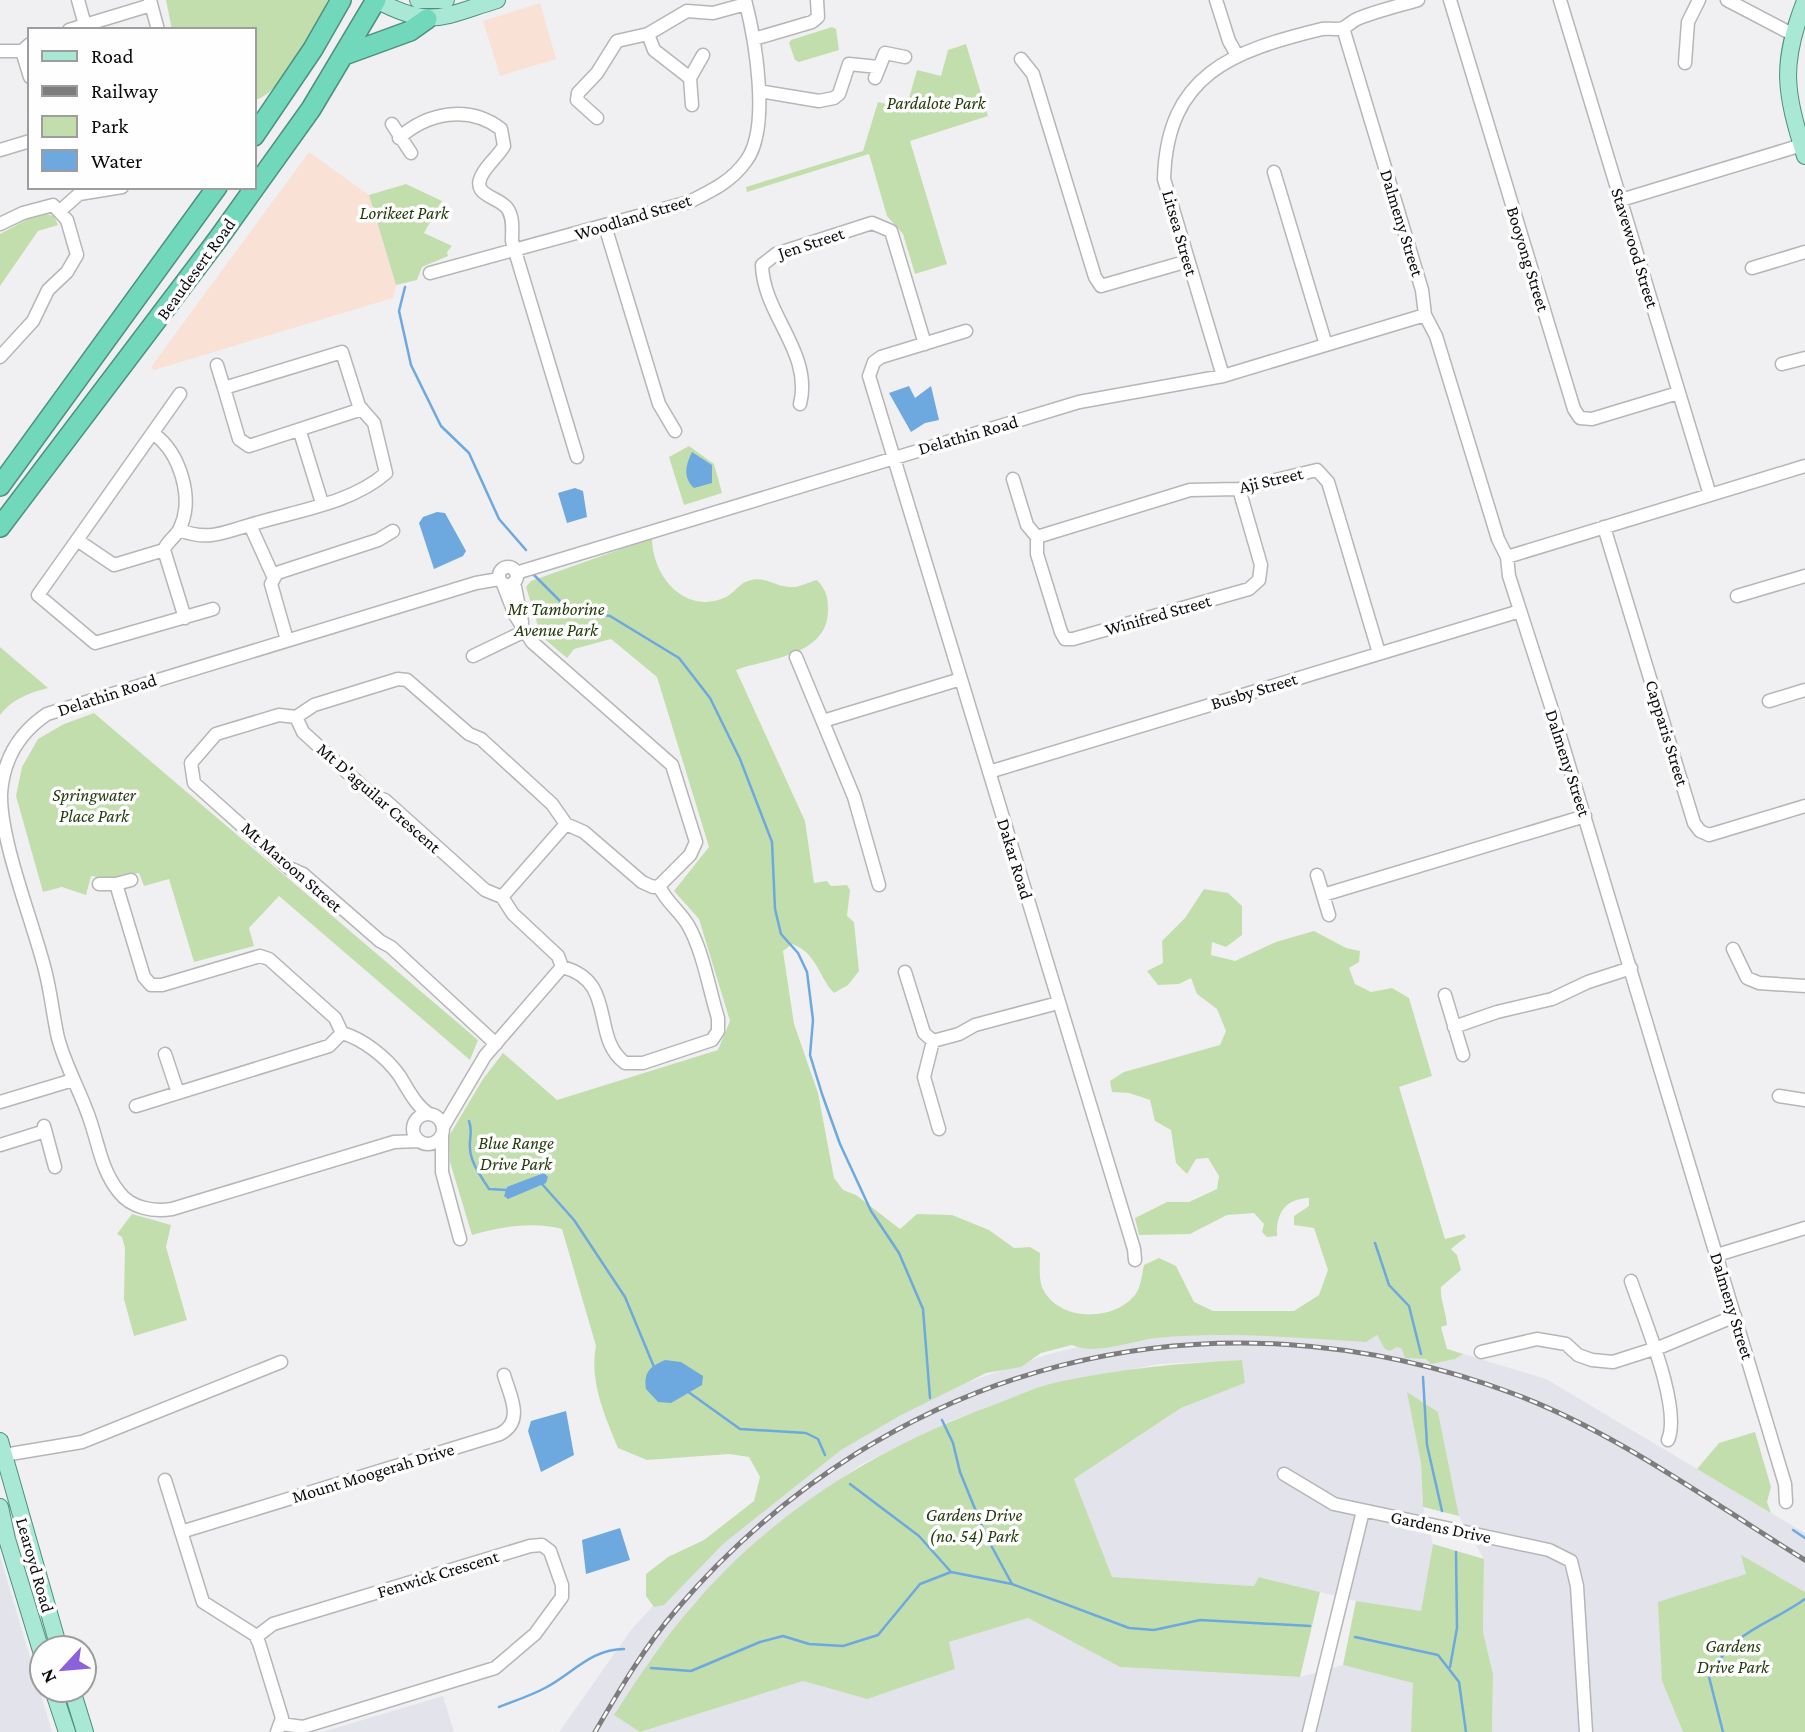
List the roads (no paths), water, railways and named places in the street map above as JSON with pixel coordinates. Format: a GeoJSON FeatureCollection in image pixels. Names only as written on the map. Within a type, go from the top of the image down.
{"type":"FeatureCollection","features":[{"type":"Feature","properties":{"kind":"highway"},"geometry":{"type":"LineString","coordinates":[[256,128],[313,49],[341,0]]}},
{"type":"Feature","properties":{"kind":"highway","name":"Beaudesert Road"},"geometry":{"type":"LineString","coordinates":[[256,185],[347,54],[376,0]]}},
{"type":"Feature","properties":{"kind":"highway"},"geometry":{"type":"LineString","coordinates":[[347,54],[410,31],[427,19]]}},
{"type":"Feature","properties":{"kind":"highway","name":"Beaudesert Road"},"geometry":{"type":"LineString","coordinates":[[0,486],[216,189]]}},
{"type":"Feature","properties":{"kind":"highway","name":"Beaudesert Road"},"geometry":{"type":"LineString","coordinates":[[0,527],[253,189]]}},
{"type":"Feature","properties":{"kind":"main road"},"geometry":{"type":"LineString","coordinates":[[376,0],[409,16],[427,19],[497,0]]}},
{"type":"Feature","properties":{"kind":"main road"},"geometry":{"type":"LineString","coordinates":[[418,0],[446,0]]}},
{"type":"Feature","properties":{"kind":"main road"},"geometry":{"type":"LineString","coordinates":[[1803,150],[1789,97],[1786,71],[1792,34],[1805,1]]}},
{"type":"Feature","properties":{"kind":"main road","name":"Learoyd Road"},"geometry":{"type":"LineString","coordinates":[[2,1448],[55,1634]]}},
{"type":"Feature","properties":{"kind":"main road","name":"Learoyd Road"},"geometry":{"type":"LineString","coordinates":[[0,1507],[36,1634]]}},
{"type":"Feature","properties":{"kind":"main road"},"geometry":{"type":"LineString","coordinates":[[57,1704],[66,1732]]}},
{"type":"Feature","properties":{"kind":"main road"},"geometry":{"type":"LineString","coordinates":[[76,1704],[85,1732]]}},
{"type":"Feature","properties":{"kind":"street"},"geometry":{"type":"LineString","coordinates":[[78,0],[85,25]]}},
{"type":"Feature","properties":{"kind":"street"},"geometry":{"type":"LineString","coordinates":[[754,39],[812,22],[818,17],[817,0]]}},
{"type":"Feature","properties":{"kind":"street"},"geometry":{"type":"LineString","coordinates":[[1216,0],[1229,41],[1237,55]]}},
{"type":"Feature","properties":{"kind":"street","name":"Litsea Street"},"geometry":{"type":"LineString","coordinates":[[1223,376],[1164,179],[1165,152],[1171,126],[1182,101],[1196,82],[1218,64],[1237,55],[1324,29],[1343,28],[1353,20],[1418,0]]}},
{"type":"Feature","properties":{"kind":"street","name":"Booyong Street"},"geometry":{"type":"LineString","coordinates":[[1450,0],[1574,408],[1580,418],[1592,419],[1678,393]]}},
{"type":"Feature","properties":{"kind":"street","name":"Stavewood Street"},"geometry":{"type":"LineString","coordinates":[[1560,0],[1710,495]]}},
{"type":"Feature","properties":{"kind":"street"},"geometry":{"type":"LineString","coordinates":[[1685,63],[1688,22],[1699,0]]}},
{"type":"Feature","properties":{"kind":"street"},"geometry":{"type":"LineString","coordinates":[[1727,0],[1792,34]]}},
{"type":"Feature","properties":{"kind":"street"},"geometry":{"type":"LineString","coordinates":[[597,118],[577,100],[578,93],[597,73],[617,41],[648,34],[688,11],[713,13],[746,2]]}},
{"type":"Feature","properties":{"kind":"street","name":"Woodland Street"},"geometry":{"type":"LineString","coordinates":[[430,273],[515,252],[689,202],[723,184],[738,172],[749,158],[756,138],[759,91],[754,39],[746,2]]}},
{"type":"Feature","properties":{"kind":"street"},"geometry":{"type":"LineString","coordinates":[[75,28],[150,3],[157,28]]}},
{"type":"Feature","properties":{"kind":"street","name":"Dalmeny Street"},"geometry":{"type":"LineString","coordinates":[[1343,28],[1422,290],[1424,315],[1436,336],[1498,540],[1507,557],[1520,611],[1585,816],[1786,1484],[1786,1502]]}},
{"type":"Feature","properties":{"kind":"street"},"geometry":{"type":"LineString","coordinates":[[648,34],[654,50],[690,78]]}},
{"type":"Feature","properties":{"kind":"street"},"geometry":{"type":"LineString","coordinates":[[0,51],[26,47]]}},
{"type":"Feature","properties":{"kind":"street"},"geometry":{"type":"LineString","coordinates":[[759,91],[827,101],[839,94],[849,64],[877,72],[885,53],[905,57]]}},
{"type":"Feature","properties":{"kind":"street"},"geometry":{"type":"LineString","coordinates":[[692,105],[690,78],[703,55]]}},
{"type":"Feature","properties":{"kind":"street"},"geometry":{"type":"LineString","coordinates":[[1021,59],[1033,74],[1095,276],[1101,286],[1188,261]]}},
{"type":"Feature","properties":{"kind":"street"},"geometry":{"type":"LineString","coordinates":[[398,138],[424,120],[449,114],[491,122],[501,129],[504,146],[480,181],[485,195],[500,201],[511,216],[515,252],[577,457]]}},
{"type":"Feature","properties":{"kind":"street"},"geometry":{"type":"LineString","coordinates":[[392,124],[398,138],[411,153]]}},
{"type":"Feature","properties":{"kind":"street"},"geometry":{"type":"LineString","coordinates":[[0,150],[28,142]]}},
{"type":"Feature","properties":{"kind":"street"},"geometry":{"type":"LineString","coordinates":[[1621,200],[1803,150]]}},
{"type":"Feature","properties":{"kind":"street"},"geometry":{"type":"LineString","coordinates":[[1274,172],[1326,345]]}},
{"type":"Feature","properties":{"kind":"street"},"geometry":{"type":"LineString","coordinates":[[61,210],[79,194],[110,189]]}},
{"type":"Feature","properties":{"kind":"street"},"geometry":{"type":"LineString","coordinates":[[0,224],[43,205],[53,205],[61,210],[77,255],[73,265],[48,290],[33,321],[0,357]]}},
{"type":"Feature","properties":{"kind":"street","name":"Jen Street"},"geometry":{"type":"LineString","coordinates":[[800,404],[803,392],[797,360],[788,333],[772,311],[762,277],[762,265],[776,254],[872,223],[886,227],[891,231],[925,344]]}},
{"type":"Feature","properties":{"kind":"street"},"geometry":{"type":"LineString","coordinates":[[605,226],[659,404],[676,431]]}},
{"type":"Feature","properties":{"kind":"street"},"geometry":{"type":"LineString","coordinates":[[1752,268],[1805,252]]}},
{"type":"Feature","properties":{"kind":"street","name":"Delathin Road"},"geometry":{"type":"LineString","coordinates":[[394,1142],[172,1209],[144,1208],[127,1200],[119,1192],[100,1157],[91,1123],[59,1040],[45,971],[4,828],[2,779],[14,747],[34,723],[69,706],[287,640],[508,580],[894,457],[1079,402],[1223,376],[1424,315]]}},
{"type":"Feature","properties":{"kind":"street"},"geometry":{"type":"LineString","coordinates":[[925,344],[966,331]]}},
{"type":"Feature","properties":{"kind":"street","name":"Dakar Road"},"geometry":{"type":"LineString","coordinates":[[925,344],[881,357],[870,369],[869,376],[1134,1249],[1135,1260]]}},
{"type":"Feature","properties":{"kind":"street"},"geometry":{"type":"LineString","coordinates":[[179,530],[199,537],[211,537],[356,492],[386,472],[374,423],[362,409],[342,352],[224,388]]}},
{"type":"Feature","properties":{"kind":"street"},"geometry":{"type":"LineString","coordinates":[[1782,363],[1805,358]]}},
{"type":"Feature","properties":{"kind":"street"},"geometry":{"type":"LineString","coordinates":[[217,365],[243,444],[249,446],[300,432],[362,409]]}},
{"type":"Feature","properties":{"kind":"street"},"geometry":{"type":"LineString","coordinates":[[180,394],[37,595],[89,639],[102,642],[213,609]]}},
{"type":"Feature","properties":{"kind":"street"},"geometry":{"type":"LineString","coordinates":[[300,432],[322,503]]}},
{"type":"Feature","properties":{"kind":"street"},"geometry":{"type":"LineString","coordinates":[[77,540],[114,565],[164,550],[179,530],[186,492],[169,448],[154,434]]}},
{"type":"Feature","properties":{"kind":"street"},"geometry":{"type":"LineString","coordinates":[[1507,557],[1805,466]]}},
{"type":"Feature","properties":{"kind":"street","name":"Aji Street"},"geometry":{"type":"LineString","coordinates":[[1037,537],[1190,491],[1239,489],[1317,470],[1328,482],[1379,653]]}},
{"type":"Feature","properties":{"kind":"street"},"geometry":{"type":"LineString","coordinates":[[1013,479],[1027,525],[1037,537]]}},
{"type":"Feature","properties":{"kind":"street","name":"Winifred Street"},"geometry":{"type":"LineString","coordinates":[[1037,537],[1037,554],[1060,632],[1065,639],[1073,639],[1249,589],[1259,580],[1261,565],[1239,489]]}},
{"type":"Feature","properties":{"kind":"street"},"geometry":{"type":"LineString","coordinates":[[250,525],[273,576],[271,584],[287,640]]}},
{"type":"Feature","properties":{"kind":"street","name":"Capparis Street"},"geometry":{"type":"LineString","coordinates":[[1604,527],[1694,823],[1700,831],[1709,835],[1805,806]]}},
{"type":"Feature","properties":{"kind":"street"},"geometry":{"type":"LineString","coordinates":[[273,576],[378,540],[393,531]]}},
{"type":"Feature","properties":{"kind":"street"},"geometry":{"type":"LineString","coordinates":[[164,550],[185,618]]}},
{"type":"Feature","properties":{"kind":"street"},"geometry":{"type":"LineString","coordinates":[[1737,596],[1805,576]]}},
{"type":"Feature","properties":{"kind":"street"},"geometry":{"type":"LineString","coordinates":[[296,717],[314,705],[398,678],[407,680],[469,734],[481,739],[552,804],[566,824],[584,832],[642,882],[653,887],[660,886],[690,855],[696,842],[675,768],[541,650],[509,603],[508,580]]}},
{"type":"Feature","properties":{"kind":"street","name":"Busby Street"},"geometry":{"type":"LineString","coordinates":[[989,772],[1520,611]]}},
{"type":"Feature","properties":{"kind":"street"},"geometry":{"type":"LineString","coordinates":[[473,656],[523,627]]}},
{"type":"Feature","properties":{"kind":"street"},"geometry":{"type":"LineString","coordinates":[[796,657],[854,797],[879,885]]}},
{"type":"Feature","properties":{"kind":"street"},"geometry":{"type":"LineString","coordinates":[[823,721],[961,679]]}},
{"type":"Feature","properties":{"kind":"street"},"geometry":{"type":"LineString","coordinates":[[1769,701],[1805,690]]}},
{"type":"Feature","properties":{"kind":"street","name":"Mt Maroon Street"},"geometry":{"type":"LineString","coordinates":[[296,717],[279,715],[216,734],[191,763],[194,783],[289,868],[303,874],[380,941],[391,947],[496,1044]]}},
{"type":"Feature","properties":{"kind":"street","name":"Mt D'aguilar Crescent"},"geometry":{"type":"LineString","coordinates":[[296,717],[303,732],[373,796],[385,800],[485,890],[502,897],[513,914],[558,956],[559,971]]}},
{"type":"Feature","properties":{"kind":"street"},"geometry":{"type":"LineString","coordinates":[[1323,895],[1585,816]]}},
{"type":"Feature","properties":{"kind":"street"},"geometry":{"type":"LineString","coordinates":[[502,897],[566,824]]}},
{"type":"Feature","properties":{"kind":"street"},"geometry":{"type":"LineString","coordinates":[[1317,875],[1329,915]]}},
{"type":"Feature","properties":{"kind":"street"},"geometry":{"type":"LineString","coordinates":[[99,884],[116,884],[131,880]]}},
{"type":"Feature","properties":{"kind":"street"},"geometry":{"type":"LineString","coordinates":[[116,884],[144,977],[151,985],[162,985],[260,956],[269,959],[335,1018],[342,1033],[359,1038],[397,1072],[420,1108],[437,1122],[442,1172],[460,1239]]}},
{"type":"Feature","properties":{"kind":"street"},"geometry":{"type":"LineString","coordinates":[[394,1142],[414,1123],[437,1122],[453,1107],[496,1044],[559,971],[579,972],[589,980],[596,991],[614,1051],[625,1063],[643,1063],[712,1040],[718,1031],[718,1018],[691,932],[683,918],[666,902],[660,886]]}},
{"type":"Feature","properties":{"kind":"street"},"geometry":{"type":"LineString","coordinates":[[1733,949],[1747,978],[1759,983],[1805,986]]}},
{"type":"Feature","properties":{"kind":"street"},"geometry":{"type":"LineString","coordinates":[[1454,1027],[1497,1012],[1552,999],[1588,982],[1630,968]]}},
{"type":"Feature","properties":{"kind":"street"},"geometry":{"type":"LineString","coordinates":[[905,972],[924,1033],[933,1041]]}},
{"type":"Feature","properties":{"kind":"street"},"geometry":{"type":"LineString","coordinates":[[1445,995],[1463,1055]]}},
{"type":"Feature","properties":{"kind":"street"},"geometry":{"type":"LineString","coordinates":[[933,1041],[959,1034],[975,1025],[1058,1003]]}},
{"type":"Feature","properties":{"kind":"street"},"geometry":{"type":"LineString","coordinates":[[136,1106],[329,1046],[342,1033]]}},
{"type":"Feature","properties":{"kind":"street"},"geometry":{"type":"LineString","coordinates":[[933,1041],[924,1077],[939,1129]]}},
{"type":"Feature","properties":{"kind":"street"},"geometry":{"type":"LineString","coordinates":[[165,1054],[178,1093]]}},
{"type":"Feature","properties":{"kind":"street"},"geometry":{"type":"LineString","coordinates":[[0,1102],[73,1080]]}},
{"type":"Feature","properties":{"kind":"street"},"geometry":{"type":"LineString","coordinates":[[411,1094],[414,1123],[421,1142],[442,1172]]}},
{"type":"Feature","properties":{"kind":"street"},"geometry":{"type":"LineString","coordinates":[[1779,1096],[1805,1100]]}},
{"type":"Feature","properties":{"kind":"street"},"geometry":{"type":"LineString","coordinates":[[394,1142],[435,1143],[437,1122]]}},
{"type":"Feature","properties":{"kind":"street"},"geometry":{"type":"LineString","coordinates":[[0,1145],[44,1129],[55,1167]]}},
{"type":"Feature","properties":{"kind":"street"},"geometry":{"type":"LineString","coordinates":[[1717,1255],[1805,1228]]}},
{"type":"Feature","properties":{"kind":"street"},"geometry":{"type":"LineString","coordinates":[[1631,1281],[1655,1349],[1673,1427],[1668,1440]]}},
{"type":"Feature","properties":{"kind":"street"},"geometry":{"type":"LineString","coordinates":[[1481,1352],[1537,1339],[1566,1344],[1578,1355],[1592,1360],[1613,1362],[1655,1349],[1735,1316]]}},
{"type":"Feature","properties":{"kind":"street"},"geometry":{"type":"LineString","coordinates":[[2,1448],[82,1442],[281,1362]]}},
{"type":"Feature","properties":{"kind":"street","name":"Mount Moogerah Drive"},"geometry":{"type":"LineString","coordinates":[[181,1532],[500,1434],[510,1429],[515,1420],[515,1411],[504,1375]]}},
{"type":"Feature","properties":{"kind":"street"},"geometry":{"type":"LineString","coordinates":[[1284,1474],[1334,1504],[1363,1511],[1309,1732]]}},
{"type":"Feature","properties":{"kind":"street"},"geometry":{"type":"LineString","coordinates":[[165,1480],[203,1602],[256,1637],[279,1728]]}},
{"type":"Feature","properties":{"kind":"street","name":"Gardens Drive"},"geometry":{"type":"LineString","coordinates":[[1363,1511],[1549,1550],[1571,1561],[1577,1586],[1586,1732]]}},
{"type":"Feature","properties":{"kind":"street","name":"Fenwick Crescent"},"geometry":{"type":"LineString","coordinates":[[256,1637],[273,1624],[530,1546],[542,1545],[550,1551],[562,1585],[560,1603],[539,1630],[491,1670],[303,1727],[279,1728]]}},
{"type":"Feature","properties":{"kind":"water"},"geometry":{"type":"Polygon","coordinates":[[[909,386],[915,398],[931,386],[939,420],[925,423],[911,432],[889,393],[909,386]]]}},
{"type":"Feature","properties":{"kind":"water"},"geometry":{"type":"Polygon","coordinates":[[[692,452],[712,465],[712,483],[694,488],[690,484],[686,470],[692,452]]]}},
{"type":"Feature","properties":{"kind":"water"},"geometry":{"type":"Polygon","coordinates":[[[575,488],[583,491],[587,517],[567,523],[558,493],[575,488]]]}},
{"type":"Feature","properties":{"kind":"water"},"geometry":{"type":"Polygon","coordinates":[[[437,512],[445,513],[466,551],[463,556],[434,569],[419,523],[423,517],[437,512]]]}},
{"type":"Feature","properties":{"kind":"water"},"geometry":{"type":"Polygon","coordinates":[[[544,1173],[548,1177],[546,1183],[508,1199],[504,1196],[507,1187],[544,1173]]]}},
{"type":"Feature","properties":{"kind":"water"},"geometry":{"type":"Polygon","coordinates":[[[665,1360],[681,1362],[703,1376],[702,1385],[671,1403],[658,1402],[646,1389],[646,1378],[652,1367],[665,1360]]]}},
{"type":"Feature","properties":{"kind":"water"},"geometry":{"type":"Polygon","coordinates":[[[566,1411],[574,1455],[541,1472],[528,1431],[531,1421],[566,1411]]]}},
{"type":"Feature","properties":{"kind":"water"},"geometry":{"type":"Polygon","coordinates":[[[620,1528],[630,1560],[586,1574],[582,1540],[620,1528]]]}},
{"type":"Feature","properties":{"kind":"waterway"},"geometry":{"type":"LineString","coordinates":[[405,287],[399,311],[411,365],[441,426],[469,453],[499,519],[526,550]]}},
{"type":"Feature","properties":{"kind":"waterway"},"geometry":{"type":"LineString","coordinates":[[534,575],[561,602],[582,611],[610,616],[679,658],[710,698],[740,759],[772,842],[775,909],[781,934],[798,953],[807,972],[813,1020],[810,1055],[822,1094],[840,1144],[871,1211],[899,1253],[923,1309],[930,1398]]}},
{"type":"Feature","properties":{"kind":"waterway"},"geometry":{"type":"LineString","coordinates":[[469,1121],[471,1153],[477,1170],[489,1189],[506,1190]]}},
{"type":"Feature","properties":{"kind":"waterway"},"geometry":{"type":"LineString","coordinates":[[542,1184],[574,1220],[625,1297],[654,1367]]}},
{"type":"Feature","properties":{"kind":"waterway"},"geometry":{"type":"LineString","coordinates":[[1375,1243],[1389,1285],[1409,1306],[1421,1354]]}},
{"type":"Feature","properties":{"kind":"waterway"},"geometry":{"type":"LineString","coordinates":[[1423,1377],[1427,1445],[1442,1511]]}},
{"type":"Feature","properties":{"kind":"waterway"},"geometry":{"type":"LineString","coordinates":[[687,1391],[740,1429],[806,1433],[818,1439],[825,1455]]}},
{"type":"Feature","properties":{"kind":"waterway"},"geometry":{"type":"LineString","coordinates":[[942,1420],[953,1443],[960,1472],[986,1536],[1012,1584]]}},
{"type":"Feature","properties":{"kind":"waterway"},"geometry":{"type":"LineString","coordinates":[[850,1484],[919,1536],[951,1572],[1012,1584],[1129,1628],[1154,1630],[1200,1620],[1310,1626]]}},
{"type":"Feature","properties":{"kind":"waterway"},"geometry":{"type":"LineString","coordinates":[[1793,1530],[1805,1538]]}},
{"type":"Feature","properties":{"kind":"waterway"},"geometry":{"type":"LineString","coordinates":[[1450,1667],[1457,1628],[1456,1552]]}},
{"type":"Feature","properties":{"kind":"waterway"},"geometry":{"type":"LineString","coordinates":[[651,1668],[691,1671],[760,1642],[783,1636],[809,1644],[843,1646],[878,1635],[920,1584],[951,1572]]}},
{"type":"Feature","properties":{"kind":"waterway"},"geometry":{"type":"LineString","coordinates":[[1723,1732],[1709,1677],[1729,1648],[1740,1638],[1805,1599]]}},
{"type":"Feature","properties":{"kind":"waterway"},"geometry":{"type":"LineString","coordinates":[[1355,1637],[1438,1655],[1459,1682],[1466,1732]]}},
{"type":"Feature","properties":{"kind":"waterway"},"geometry":{"type":"LineString","coordinates":[[499,1707],[545,1688],[602,1653],[624,1649]]}},
{"type":"Feature","properties":{"kind":"railway"},"geometry":{"type":"LineString","coordinates":[[595,1732],[623,1684],[677,1609],[762,1524],[855,1454],[956,1401],[1063,1365],[1173,1346],[1287,1344],[1402,1361],[1517,1395],[1555,1411],[1628,1449],[1805,1560]]}},
{"type":"Feature","properties":{"kind":"park label","name":"Pardalote Park"},"geometry":{"type":"Point","coordinates":[936,103]}},
{"type":"Feature","properties":{"kind":"park label","name":"Lorikeet Park"},"geometry":{"type":"Point","coordinates":[404,213]}},
{"type":"Feature","properties":{"kind":"park label","name":"Mt Tamborine Avenue Park"},"geometry":{"type":"Point","coordinates":[556,619]}},
{"type":"Feature","properties":{"kind":"park label","name":"Springwater Place Park"},"geometry":{"type":"Point","coordinates":[94,805]}},
{"type":"Feature","properties":{"kind":"park label","name":"Blue Range Drive Park"},"geometry":{"type":"Point","coordinates":[516,1153]}},
{"type":"Feature","properties":{"kind":"park label","name":"Gardens Drive (no. 54) Park"},"geometry":{"type":"Point","coordinates":[974,1525]}},
{"type":"Feature","properties":{"kind":"park label","name":"Gardens Drive Park"},"geometry":{"type":"Point","coordinates":[1733,1656]}}]}
